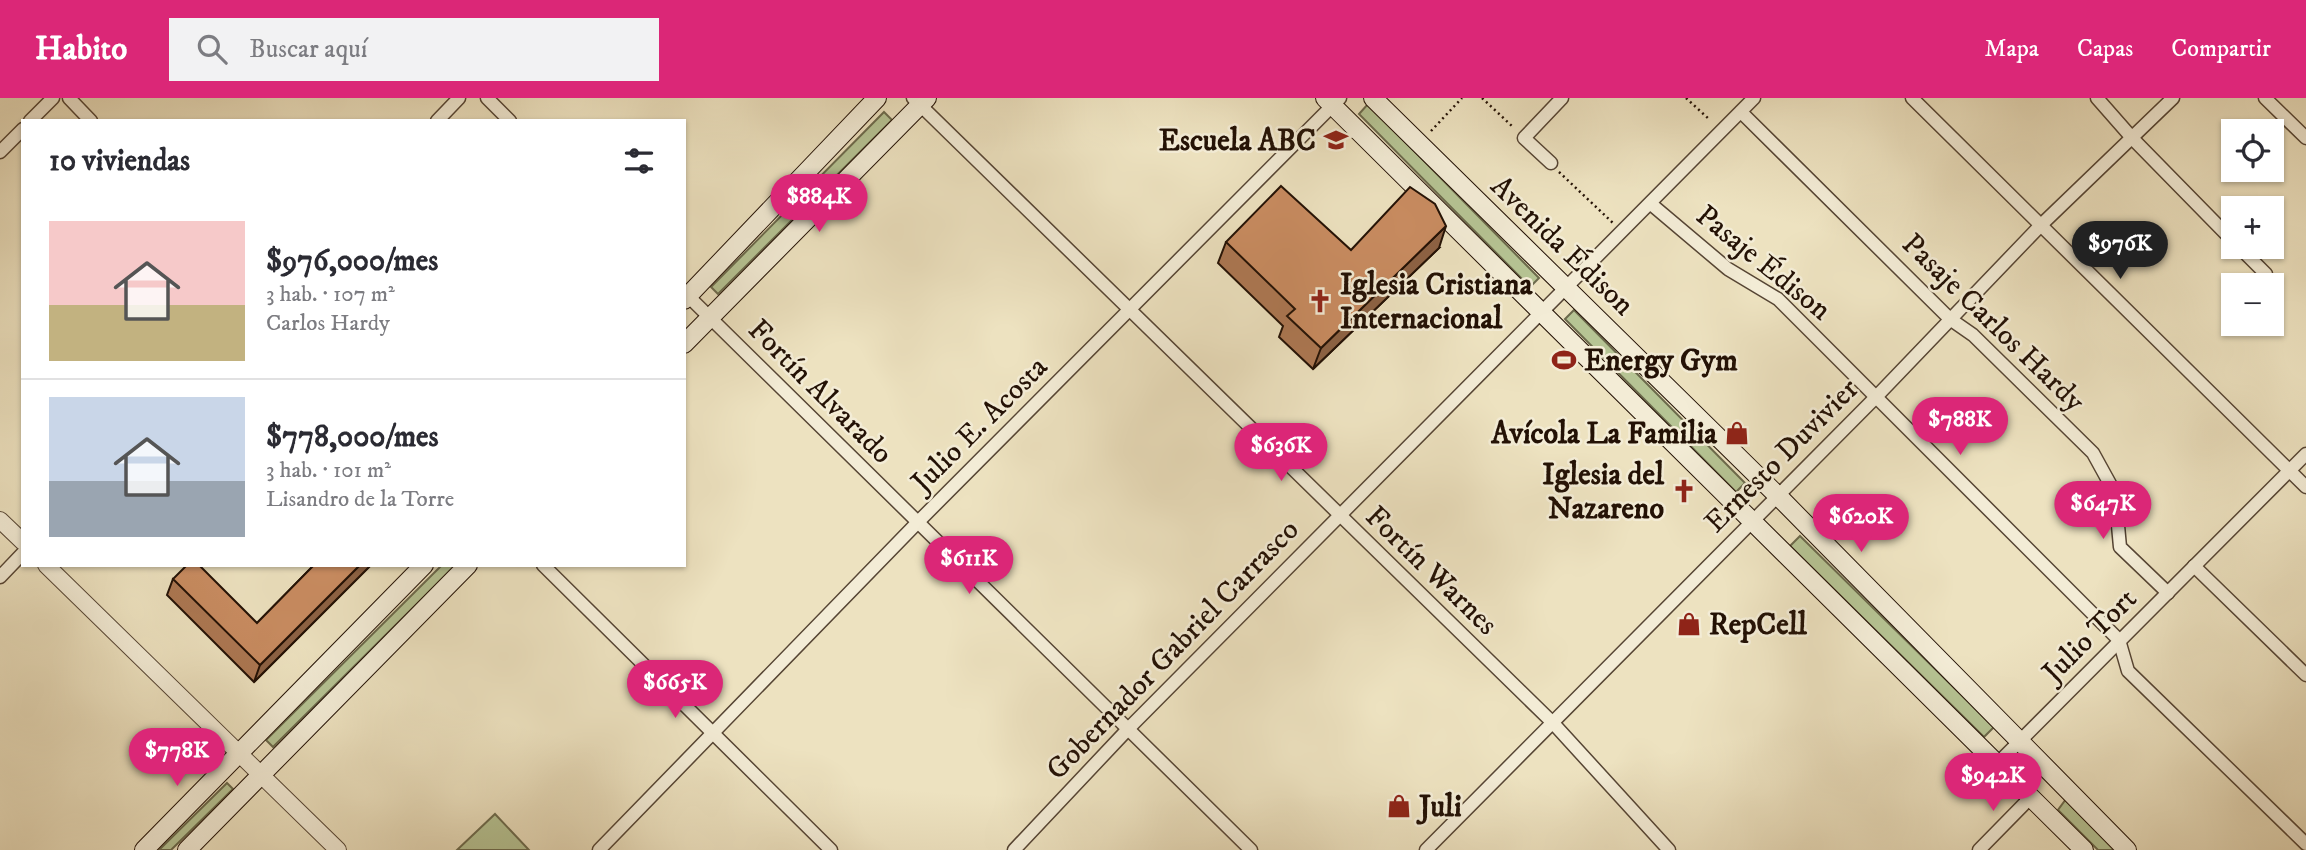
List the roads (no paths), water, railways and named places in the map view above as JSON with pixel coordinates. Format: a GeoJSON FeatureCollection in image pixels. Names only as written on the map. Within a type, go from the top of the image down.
{"type":"FeatureCollection","features":[{"type":"Feature","properties":{"kind":"main road"},"geometry":{"type":"LineString","coordinates":[[686,296],[877,98]]}},
{"type":"Feature","properties":{"kind":"main road","name":"Avenida Édison"},"geometry":{"type":"LineString","coordinates":[[1373,98],[1778,496],[2018,743],[2127,850]]}},
{"type":"Feature","properties":{"kind":"main road"},"geometry":{"type":"LineString","coordinates":[[686,342],[920,100]]}},
{"type":"Feature","properties":{"kind":"main road","name":"Avenida Édison"},"geometry":{"type":"LineString","coordinates":[[1333,101],[1751,522],[2084,850]]}},
{"type":"Feature","properties":{"kind":"main road"},"geometry":{"type":"LineString","coordinates":[[144,850],[422,567]]}},
{"type":"Feature","properties":{"kind":"main road"},"geometry":{"type":"LineString","coordinates":[[187,850],[466,567]]}},
{"type":"Feature","properties":{"kind":"street"},"geometry":{"type":"LineString","coordinates":[[32,119],[52,98]]}},
{"type":"Feature","properties":{"kind":"street"},"geometry":{"type":"LineString","coordinates":[[69,98],[89,119]]}},
{"type":"Feature","properties":{"kind":"street"},"geometry":{"type":"LineString","coordinates":[[439,119],[459,98]]}},
{"type":"Feature","properties":{"kind":"street"},"geometry":{"type":"LineString","coordinates":[[487,98],[508,119]]}},
{"type":"Feature","properties":{"kind":"street"},"geometry":{"type":"LineString","coordinates":[[1551,163],[1524,138],[1562,98]]}},
{"type":"Feature","properties":{"kind":"street","name":"Gobernador Gabriel Carrasco"},"geometry":{"type":"LineString","coordinates":[[1014,850],[1129,728],[1754,98]]}},
{"type":"Feature","properties":{"kind":"street"},"geometry":{"type":"LineString","coordinates":[[1912,98],[2306,487]]}},
{"type":"Feature","properties":{"kind":"street"},"geometry":{"type":"LineString","coordinates":[[2097,98],[2221,229]]}},
{"type":"Feature","properties":{"kind":"street","name":"Ernesto Duvivier"},"geometry":{"type":"LineString","coordinates":[[1426,850],[1876,397],[2040,226],[2173,98]]}},
{"type":"Feature","properties":{"kind":"street"},"geometry":{"type":"LineString","coordinates":[[2265,98],[2305,135]]}},
{"type":"Feature","properties":{"kind":"street","name":"Fortín Warnes"},"geometry":{"type":"LineString","coordinates":[[920,100],[1339,517],[1553,723],[1669,850]]}},
{"type":"Feature","properties":{"kind":"street","name":"Julio E. Acosta"},"geometry":{"type":"LineString","coordinates":[[599,850],[1333,101]]}},
{"type":"Feature","properties":{"kind":"street","name":"Pasaje Carlos Hardy"},"geometry":{"type":"LineString","coordinates":[[1741,112],[1950,319],[1973,335],[2093,453],[2115,493],[2120,547],[2168,593]]}},
{"type":"Feature","properties":{"kind":"street"},"geometry":{"type":"LineString","coordinates":[[0,152],[21,131]]}},
{"type":"Feature","properties":{"kind":"street","name":"Pasaje Édison"},"geometry":{"type":"LineString","coordinates":[[1651,204],[1728,268],[1778,299],[2119,640],[2128,671],[2306,844]]}},
{"type":"Feature","properties":{"kind":"street"},"geometry":{"type":"LineString","coordinates":[[2251,259],[2265,273]]}},
{"type":"Feature","properties":{"kind":"street","name":"Fortín Alvarado"},"geometry":{"type":"LineString","coordinates":[[686,296],[1251,850]]}},
{"type":"Feature","properties":{"kind":"street","name":"Julio Tort"},"geometry":{"type":"LineString","coordinates":[[1998,763],[2306,454]]}},
{"type":"Feature","properties":{"kind":"street"},"geometry":{"type":"LineString","coordinates":[[0,520],[21,540]]}},
{"type":"Feature","properties":{"kind":"street"},"geometry":{"type":"LineString","coordinates":[[0,577],[21,555]]}},
{"type":"Feature","properties":{"kind":"street"},"geometry":{"type":"LineString","coordinates":[[2194,566],[2306,675]]}},
{"type":"Feature","properties":{"kind":"street"},"geometry":{"type":"LineString","coordinates":[[48,567],[338,850]]}},
{"type":"Feature","properties":{"kind":"street"},"geometry":{"type":"LineString","coordinates":[[545,567],[831,850]]}},
{"type":"Feature","properties":{"kind":"street"},"geometry":{"type":"LineString","coordinates":[[1979,850],[2030,797]]}},
{"type":"Feature","properties":{"kind":"place","name":"Escuela ABC"},"geometry":{"type":"Point","coordinates":[1336,140]}},
{"type":"Feature","properties":{"kind":"place","name":"Iglesia Cristiana Internacional"},"geometry":{"type":"Point","coordinates":[1320,301]}},
{"type":"Feature","properties":{"kind":"place","name":"Energy Gym"},"geometry":{"type":"Point","coordinates":[1564,360]}},
{"type":"Feature","properties":{"kind":"place","name":"Avícola La Familia"},"geometry":{"type":"Point","coordinates":[1737,433]}},
{"type":"Feature","properties":{"kind":"place","name":"Iglesia del Nazareno"},"geometry":{"type":"Point","coordinates":[1684,491]}},
{"type":"Feature","properties":{"kind":"place","name":"RepCell"},"geometry":{"type":"Point","coordinates":[1689,624]}},
{"type":"Feature","properties":{"kind":"place","name":"Juli"},"geometry":{"type":"Point","coordinates":[1399,806]}}]}
